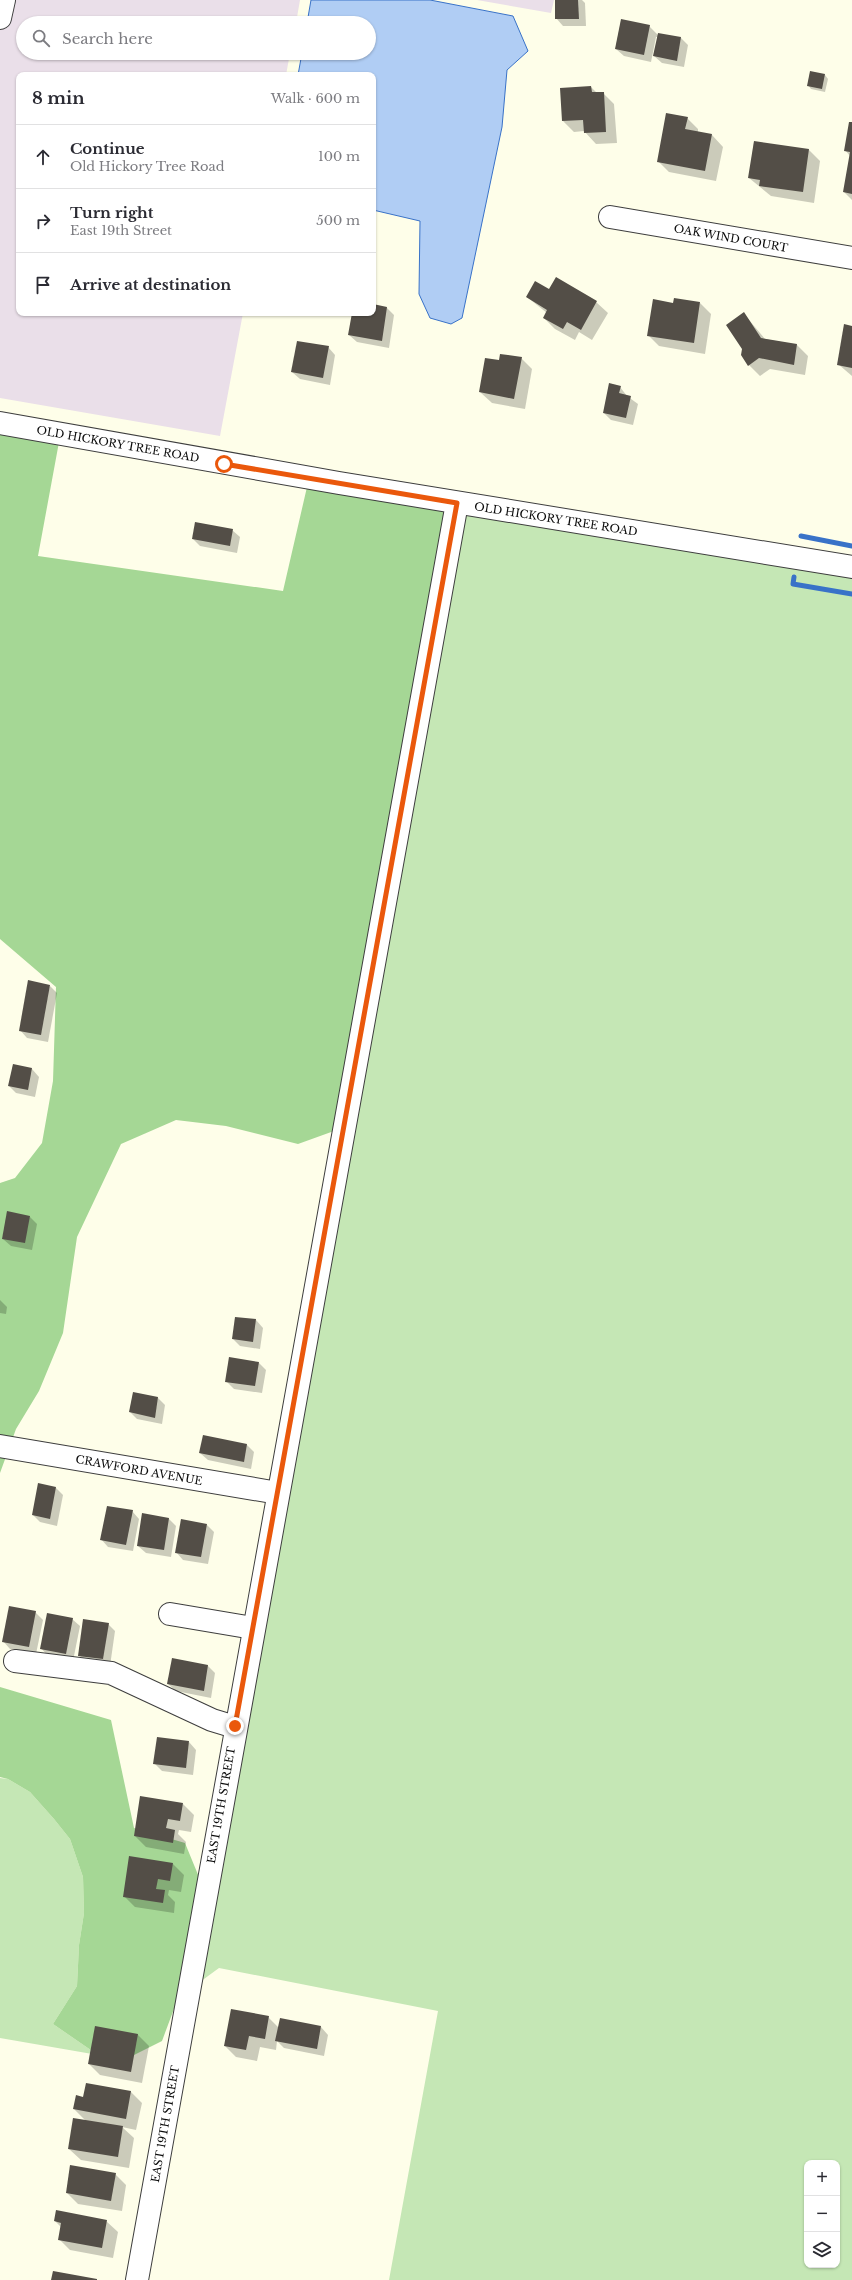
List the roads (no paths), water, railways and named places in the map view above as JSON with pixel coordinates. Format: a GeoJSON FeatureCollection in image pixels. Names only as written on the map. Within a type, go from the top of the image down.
{"type":"FeatureCollection","features":[{"type":"Feature","properties":{"kind":"street"},"geometry":{"type":"LineString","coordinates":[[0,18],[4,0]]}},
{"type":"Feature","properties":{"kind":"street","name":"OAK WIND COURT"},"geometry":{"type":"LineString","coordinates":[[610,217],[852,258]]}},
{"type":"Feature","properties":{"kind":"street","name":"OLD HICKORY TREE ROAD"},"geometry":{"type":"LineString","coordinates":[[0,423],[457,503],[852,567]]}},
{"type":"Feature","properties":{"kind":"street","name":"EAST 19TH STREET"},"geometry":{"type":"LineString","coordinates":[[137,2280],[235,1726],[457,503]]}},
{"type":"Feature","properties":{"kind":"street","name":"CRAWFORD AVENUE"},"geometry":{"type":"LineString","coordinates":[[0,1446],[278,1493]]}},
{"type":"Feature","properties":{"kind":"street"},"geometry":{"type":"LineString","coordinates":[[170,1614],[253,1628]]}},
{"type":"Feature","properties":{"kind":"street"},"geometry":{"type":"LineString","coordinates":[[15,1661],[111,1673],[212,1720],[235,1726]]}},
{"type":"Feature","properties":{"kind":"water"},"geometry":{"type":"Polygon","coordinates":[[[311,0],[430,0],[513,16],[528,51],[507,70],[502,127],[462,318],[451,324],[430,318],[419,294],[420,221],[376,211],[376,72],[299,72],[301,60],[376,60],[376,16],[308,16],[311,0]]]}},
{"type":"Feature","properties":{"kind":"waterway"},"geometry":{"type":"LineString","coordinates":[[801,536],[852,546]]}},
{"type":"Feature","properties":{"kind":"waterway"},"geometry":{"type":"LineString","coordinates":[[794,577],[793,584],[852,594]]}}]}
